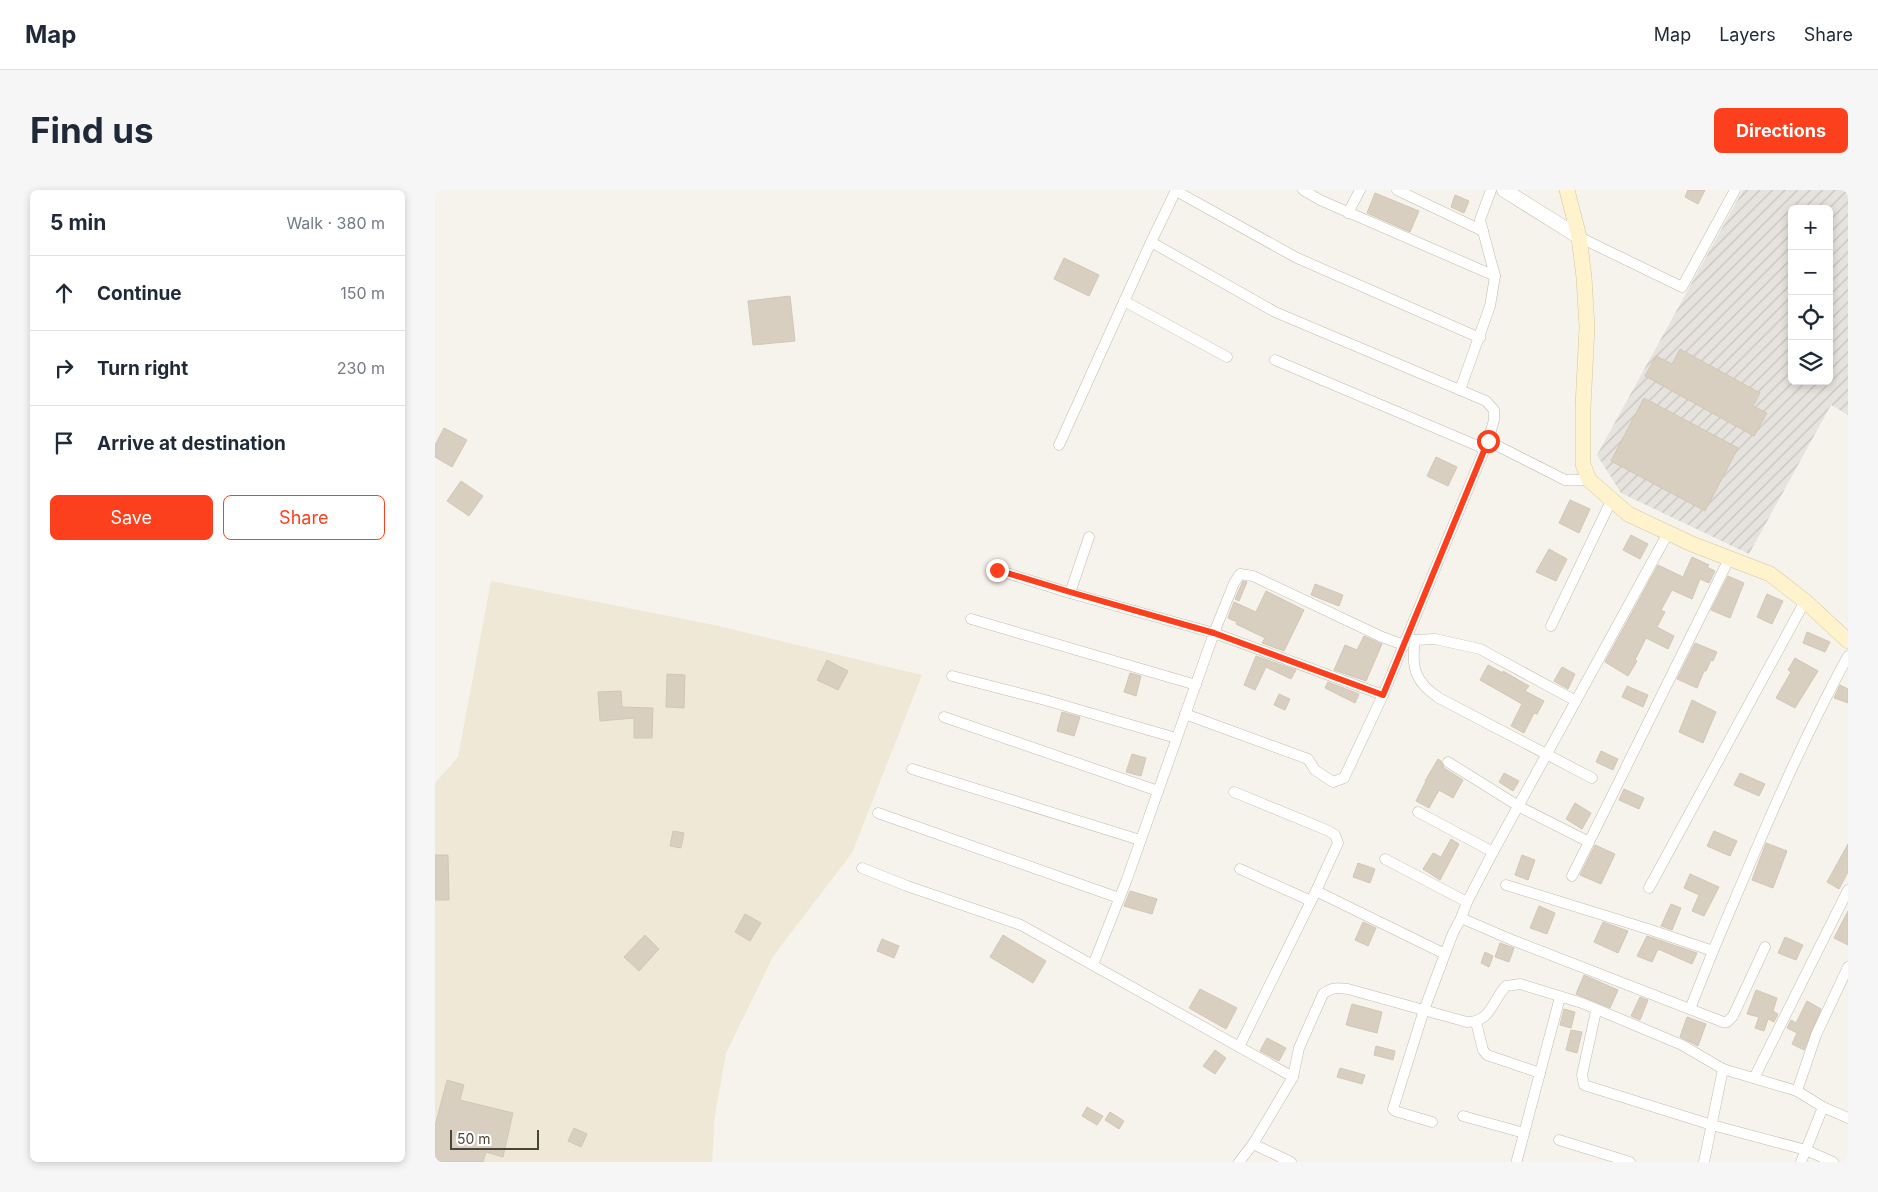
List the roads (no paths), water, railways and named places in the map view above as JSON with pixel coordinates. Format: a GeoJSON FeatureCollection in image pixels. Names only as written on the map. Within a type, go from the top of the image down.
{"type":"FeatureCollection","features":[{"type":"Feature","properties":{"kind":"main road"},"geometry":{"type":"LineString","coordinates":[[1567,190],[1579,237],[1584,277],[1587,327],[1583,464],[1589,480],[1628,514],[1729,559],[1770,574],[1805,601],[1848,641]]}},
{"type":"Feature","properties":{"kind":"street"},"geometry":{"type":"LineString","coordinates":[[1059,444],[1176,190],[1297,258],[1480,338]]}},
{"type":"Feature","properties":{"kind":"street"},"geometry":{"type":"LineString","coordinates":[[1303,190],[1348,213],[1495,276]]}},
{"type":"Feature","properties":{"kind":"street"},"geometry":{"type":"LineString","coordinates":[[1348,213],[1360,190]]}},
{"type":"Feature","properties":{"kind":"street"},"geometry":{"type":"LineString","coordinates":[[1397,190],[1483,231]]}},
{"type":"Feature","properties":{"kind":"street"},"geometry":{"type":"LineString","coordinates":[[1460,390],[1490,306],[1495,276],[1480,220],[1491,190]]}},
{"type":"Feature","properties":{"kind":"street"},"geometry":{"type":"LineString","coordinates":[[1504,190],[1579,237],[1682,286],[1735,190]]}},
{"type":"Feature","properties":{"kind":"street"},"geometry":{"type":"LineString","coordinates":[[1151,242],[1275,312],[1486,401],[1494,410],[1494,420],[1486,445],[1408,641],[1344,778],[1333,782],[1315,770],[1307,759],[1185,714]]}},
{"type":"Feature","properties":{"kind":"street"},"geometry":{"type":"LineString","coordinates":[[1124,302],[1227,357]]}},
{"type":"Feature","properties":{"kind":"street"},"geometry":{"type":"LineString","coordinates":[[1275,360],[1486,445],[1565,480],[1589,480]]}},
{"type":"Feature","properties":{"kind":"street"},"geometry":{"type":"LineString","coordinates":[[1551,626],[1611,501]]}},
{"type":"Feature","properties":{"kind":"street"},"geometry":{"type":"LineString","coordinates":[[1432,1122],[1393,1109],[1424,1010],[1453,933],[1493,852],[1548,755],[1668,533]]}},
{"type":"Feature","properties":{"kind":"street"},"geometry":{"type":"LineString","coordinates":[[1070,592],[1089,537]]}},
{"type":"Feature","properties":{"kind":"street"},"geometry":{"type":"LineString","coordinates":[[1573,876],[1729,559]]}},
{"type":"Feature","properties":{"kind":"street"},"geometry":{"type":"LineString","coordinates":[[997,570],[1214,633],[1383,695]]}},
{"type":"Feature","properties":{"kind":"street"},"geometry":{"type":"LineString","coordinates":[[1093,965],[1158,792],[1214,633],[1234,583],[1240,574],[1245,573],[1408,641],[1435,639],[1480,649],[1576,701]]}},
{"type":"Feature","properties":{"kind":"street"},"geometry":{"type":"LineString","coordinates":[[1649,888],[1805,601]]}},
{"type":"Feature","properties":{"kind":"street"},"geometry":{"type":"LineString","coordinates":[[971,619],[1196,685]]}},
{"type":"Feature","properties":{"kind":"street"},"geometry":{"type":"LineString","coordinates":[[1408,641],[1413,656],[1414,670],[1428,691],[1592,778]]}},
{"type":"Feature","properties":{"kind":"street"},"geometry":{"type":"LineString","coordinates":[[1690,1009],[1764,832],[1825,697],[1848,656]]}},
{"type":"Feature","properties":{"kind":"street"},"geometry":{"type":"LineString","coordinates":[[952,676],[1045,700],[1176,738]]}},
{"type":"Feature","properties":{"kind":"street"},"geometry":{"type":"LineString","coordinates":[[944,717],[1158,792]]}},
{"type":"Feature","properties":{"kind":"street"},"geometry":{"type":"LineString","coordinates":[[1448,762],[1519,807],[1589,842]]}},
{"type":"Feature","properties":{"kind":"street"},"geometry":{"type":"LineString","coordinates":[[913,769],[1140,840]]}},
{"type":"Feature","properties":{"kind":"street"},"geometry":{"type":"LineString","coordinates":[[1234,792],[1335,835],[1338,842],[1239,1047]]}},
{"type":"Feature","properties":{"kind":"street"},"geometry":{"type":"LineString","coordinates":[[1418,812],[1493,852]]}},
{"type":"Feature","properties":{"kind":"street"},"geometry":{"type":"LineString","coordinates":[[878,813],[1119,898]]}},
{"type":"Feature","properties":{"kind":"street"},"geometry":{"type":"LineString","coordinates":[[1385,860],[1467,902]]}},
{"type":"Feature","properties":{"kind":"street"},"geometry":{"type":"LineString","coordinates":[[862,868],[907,886],[1021,925],[1293,1077]]}},
{"type":"Feature","properties":{"kind":"street"},"geometry":{"type":"LineString","coordinates":[[1240,868],[1311,901]]}},
{"type":"Feature","properties":{"kind":"street"},"geometry":{"type":"LineString","coordinates":[[1506,885],[1713,951]]}},
{"type":"Feature","properties":{"kind":"street"},"geometry":{"type":"LineString","coordinates":[[1316,890],[1445,954]]}},
{"type":"Feature","properties":{"kind":"street"},"geometry":{"type":"LineString","coordinates":[[1754,1078],[1848,890]]}},
{"type":"Feature","properties":{"kind":"street"},"geometry":{"type":"LineString","coordinates":[[1461,918],[1512,940],[1723,1022],[1730,1020],[1765,947]]}},
{"type":"Feature","properties":{"kind":"street"},"geometry":{"type":"LineString","coordinates":[[1797,1091],[1816,1035],[1848,966]]}},
{"type":"Feature","properties":{"kind":"street"},"geometry":{"type":"LineString","coordinates":[[1239,1162],[1253,1144],[1293,1077],[1299,1048],[1323,994],[1329,989],[1347,989],[1467,1022],[1477,1022],[1488,1015],[1498,994],[1506,986],[1519,984],[1582,1003],[1596,1011],[1682,1045],[1723,1069],[1797,1091],[1848,1118]]}},
{"type":"Feature","properties":{"kind":"street"},"geometry":{"type":"LineString","coordinates":[[1517,1160],[1560,997]]}},
{"type":"Feature","properties":{"kind":"street"},"geometry":{"type":"LineString","coordinates":[[1596,1011],[1582,1075],[1584,1085],[1712,1126],[1806,1150],[1833,1162]]}},
{"type":"Feature","properties":{"kind":"street"},"geometry":{"type":"LineString","coordinates":[[1477,1022],[1483,1050],[1487,1055],[1540,1073]]}},
{"type":"Feature","properties":{"kind":"street"},"geometry":{"type":"LineString","coordinates":[[1704,1162],[1723,1069]]}},
{"type":"Feature","properties":{"kind":"street"},"geometry":{"type":"LineString","coordinates":[[1801,1162],[1823,1106]]}},
{"type":"Feature","properties":{"kind":"street"},"geometry":{"type":"LineString","coordinates":[[1463,1116],[1524,1133]]}},
{"type":"Feature","properties":{"kind":"street"},"geometry":{"type":"LineString","coordinates":[[1559,1140],[1630,1162]]}},
{"type":"Feature","properties":{"kind":"street"},"geometry":{"type":"LineString","coordinates":[[1253,1144],[1291,1162]]}}]}
